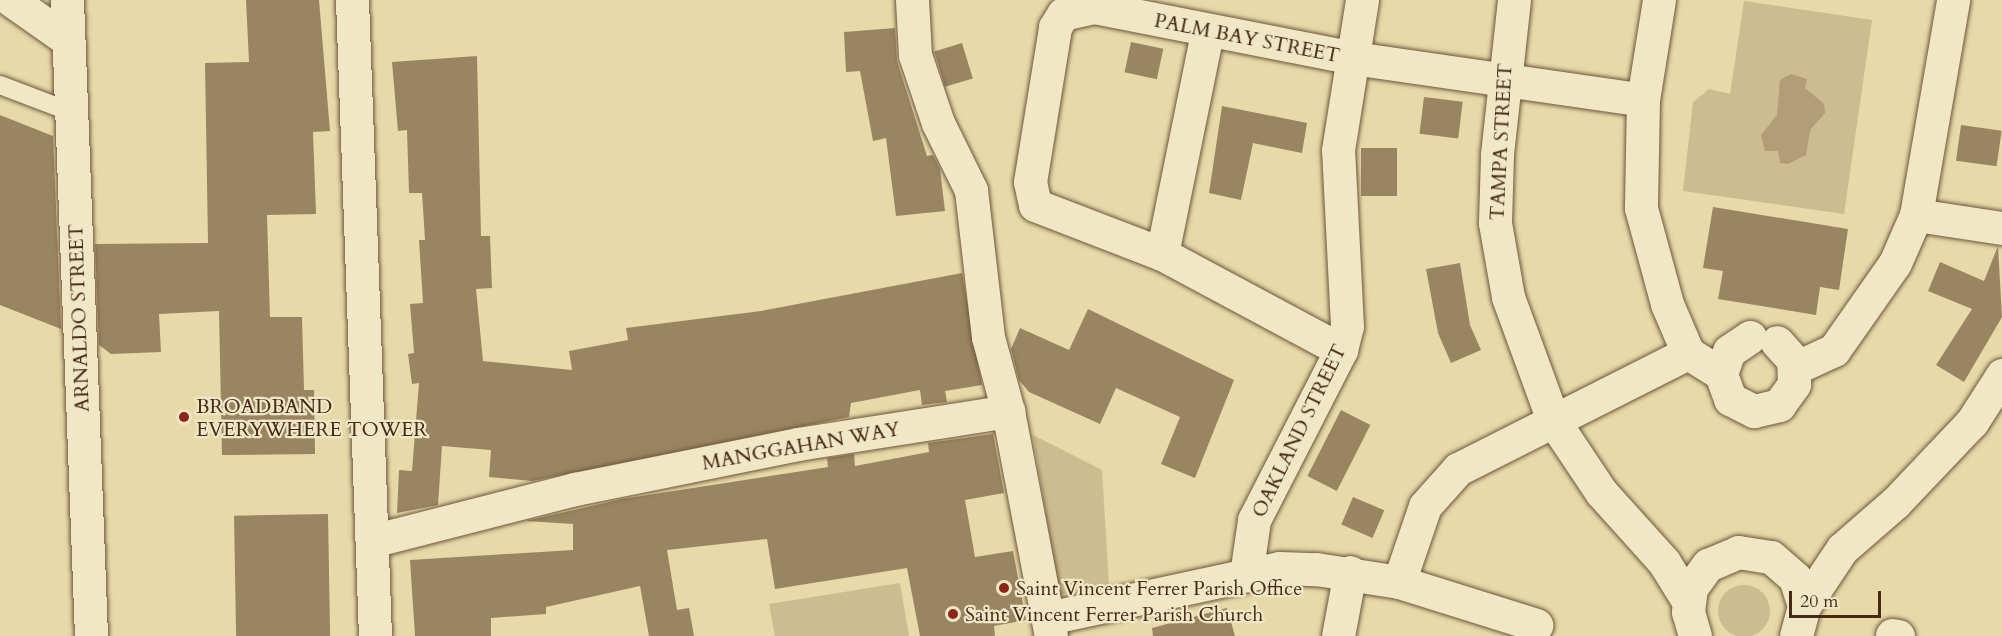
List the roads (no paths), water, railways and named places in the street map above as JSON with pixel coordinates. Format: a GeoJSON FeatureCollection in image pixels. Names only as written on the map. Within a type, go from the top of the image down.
{"type":"FeatureCollection","features":[{"type":"Feature","properties":{"kind":"street"},"geometry":{"type":"LineString","coordinates":[[11,0],[68,40]]}},
{"type":"Feature","properties":{"kind":"street","name":"ARNALDO STREET"},"geometry":{"type":"LineString","coordinates":[[67,0],[92,636]]}},
{"type":"Feature","properties":{"kind":"street"},"geometry":{"type":"LineString","coordinates":[[352,0],[375,636]]}},
{"type":"Feature","properties":{"kind":"street"},"geometry":{"type":"LineString","coordinates":[[912,0],[915,56],[938,123],[971,190],[988,337],[1008,411],[1057,625],[1279,568],[1350,572],[1399,582],[1536,625]]}},
{"type":"Feature","properties":{"kind":"street","name":"OAKLAND STREET"},"geometry":{"type":"LineString","coordinates":[[1246,575],[1254,520],[1341,350],[1347,326],[1338,150],[1362,0]]}},
{"type":"Feature","properties":{"kind":"street","name":"TAMPA STREET"},"geometry":{"type":"LineString","coordinates":[[1514,0],[1501,81],[1495,223],[1508,297],[1553,420],[1600,492],[1640,534],[1688,624]]}},
{"type":"Feature","properties":{"kind":"street"},"geometry":{"type":"LineString","coordinates":[[1659,0],[1643,100],[1641,208],[1667,304],[1688,353],[1721,374],[1737,404],[1762,411],[1785,399],[1774,349]]}},
{"type":"Feature","properties":{"kind":"street"},"geometry":{"type":"LineString","coordinates":[[1721,374],[1729,351],[1834,350],[1895,263],[1916,215],[1953,0]]}},
{"type":"Feature","properties":{"kind":"street","name":"PALM BAY STREET"},"geometry":{"type":"LineString","coordinates":[[1341,350],[1162,254],[1047,213],[1029,195],[1055,27],[1063,14],[1094,7],[1207,32],[1353,58],[1643,100]]}},
{"type":"Feature","properties":{"kind":"street"},"geometry":{"type":"LineString","coordinates":[[1162,254],[1207,32]]}},
{"type":"Feature","properties":{"kind":"street"},"geometry":{"type":"LineString","coordinates":[[1916,215],[2002,228]]}},
{"type":"Feature","properties":{"kind":"street"},"geometry":{"type":"LineString","coordinates":[[1399,582],[1425,506],[1439,485],[1458,469],[1688,353]]}},
{"type":"Feature","properties":{"kind":"street"},"geometry":{"type":"LineString","coordinates":[[1800,621],[1842,549],[1895,503],[1971,422],[2002,375]]}},
{"type":"Feature","properties":{"kind":"street","name":"MANGGAHAN WAY"},"geometry":{"type":"LineString","coordinates":[[372,541],[576,489],[798,444],[1008,411]]}},
{"type":"Feature","properties":{"kind":"street","name":"TAMPA STREET"},"geometry":{"type":"LineString","coordinates":[[1640,534],[1708,565]]}},
{"type":"Feature","properties":{"kind":"street"},"geometry":{"type":"LineString","coordinates":[[1688,624],[1708,565],[1730,554],[1755,552],[1785,567],[1842,549]]}},
{"type":"Feature","properties":{"kind":"street"},"geometry":{"type":"LineString","coordinates":[[1785,567],[1800,621]]}},
{"type":"Feature","properties":{"kind":"street"},"geometry":{"type":"LineString","coordinates":[[1338,636],[1350,572]]}},
{"type":"Feature","properties":{"kind":"lane"},"geometry":{"type":"LineString","coordinates":[[0,85],[71,112]]}},
{"type":"Feature","properties":{"kind":"place","name":"BROADBAND EVERYWHERE TOWER"},"geometry":{"type":"Point","coordinates":[184,417]}},
{"type":"Feature","properties":{"kind":"place","name":"Saint Vincent Ferrer Parish Office"},"geometry":{"type":"Point","coordinates":[1004,588]}},
{"type":"Feature","properties":{"kind":"place","name":"Saint Vincent Ferrer Parish Church"},"geometry":{"type":"Point","coordinates":[953,614]}}]}
